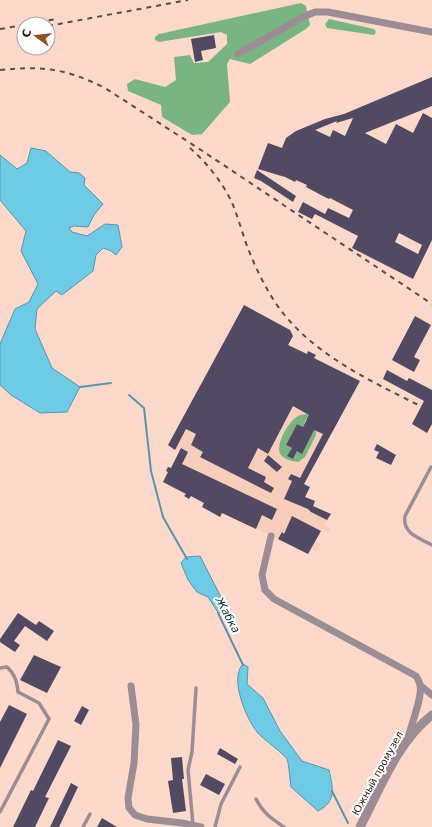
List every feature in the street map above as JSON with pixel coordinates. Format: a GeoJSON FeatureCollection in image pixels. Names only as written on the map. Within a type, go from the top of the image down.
{"type":"FeatureCollection","features":[{"type":"Feature","properties":{"kind":"street"},"geometry":{"type":"LineString","coordinates":[[238,54],[301,18],[315,12],[328,12],[432,32]]}},
{"type":"Feature","properties":{"kind":"street"},"geometry":{"type":"LineString","coordinates":[[271,536],[262,575],[265,590],[274,599],[416,676],[421,686],[432,695]]}},
{"type":"Feature","properties":{"kind":"street"},"geometry":{"type":"LineString","coordinates":[[131,686],[136,725],[134,763],[128,798],[129,808],[135,815],[147,819],[202,827]]}},
{"type":"Feature","properties":{"kind":"street"},"geometry":{"type":"LineString","coordinates":[[408,738],[420,695],[421,686]]}},
{"type":"Feature","properties":{"kind":"street","name":"Южный промузел"},"geometry":{"type":"LineString","coordinates":[[360,827],[389,770],[408,738],[425,720],[432,715]]}},
{"type":"Feature","properties":{"kind":"lane"},"geometry":{"type":"LineString","coordinates":[[431,467],[405,516],[404,522],[406,528],[413,534],[432,545]]}},
{"type":"Feature","properties":{"kind":"lane"},"geometry":{"type":"LineString","coordinates":[[0,668],[7,667],[13,672],[17,681],[18,692],[39,703],[49,719],[0,812]]}},
{"type":"Feature","properties":{"kind":"lane"},"geometry":{"type":"LineString","coordinates":[[193,825],[188,770],[192,752],[196,688]]}},
{"type":"Feature","properties":{"kind":"lane"},"geometry":{"type":"LineString","coordinates":[[216,827],[221,804],[240,767]]}},
{"type":"Feature","properties":{"kind":"lane"},"geometry":{"type":"LineString","coordinates":[[256,799],[265,814],[284,827]]}},
{"type":"Feature","properties":{"kind":"lane"},"geometry":{"type":"LineString","coordinates":[[83,827],[90,814]]}},
{"type":"Feature","properties":{"kind":"shaded area"},"geometry":{"type":"Polygon","coordinates":[[[244,305],[290,330],[293,336],[289,345],[306,354],[308,351],[316,355],[314,358],[359,381],[304,484],[310,487],[306,497],[315,501],[314,506],[331,514],[325,525],[330,529],[328,532],[322,529],[315,541],[320,544],[317,551],[311,548],[308,554],[222,513],[220,517],[202,507],[204,503],[191,497],[189,499],[184,496],[185,494],[163,482],[168,472],[166,471],[168,467],[171,468],[179,452],[168,445],[244,305]]]}},
{"type":"Feature","properties":{"kind":"green space"},"geometry":{"type":"Polygon","coordinates":[[[301,3],[306,6],[310,25],[306,29],[250,64],[230,59],[227,64],[230,102],[202,134],[192,135],[162,117],[161,105],[128,91],[127,84],[135,79],[165,87],[176,80],[174,57],[190,55],[194,63],[208,62],[227,44],[227,35],[221,32],[159,42],[155,40],[155,37],[159,34],[301,3]]]}},
{"type":"Feature","properties":{"kind":"green space"},"geometry":{"type":"Polygon","coordinates":[[[329,19],[374,29],[376,32],[374,35],[327,28],[325,24],[329,19]]]}},
{"type":"Feature","properties":{"kind":"green space"},"geometry":{"type":"Polygon","coordinates":[[[307,414],[316,419],[316,435],[305,457],[298,462],[291,461],[281,455],[279,445],[287,428],[294,419],[307,414]],[[306,419],[303,427],[297,424],[286,445],[292,448],[288,456],[297,451],[302,453],[312,422],[306,419]]]}},
{"type":"Feature","properties":{"kind":"water"},"geometry":{"type":"Polygon","coordinates":[[[31,148],[46,151],[70,172],[79,173],[85,178],[84,185],[103,204],[94,215],[88,227],[74,226],[69,228],[72,232],[87,236],[105,224],[118,225],[122,247],[116,255],[103,248],[96,255],[93,271],[62,295],[56,291],[37,309],[35,329],[52,368],[80,387],[67,412],[40,413],[11,395],[0,385],[0,344],[15,309],[29,302],[38,284],[21,251],[26,231],[0,200],[0,155],[17,169],[27,163],[31,148]]]}},
{"type":"Feature","properties":{"kind":"water"},"geometry":{"type":"Polygon","coordinates":[[[200,556],[222,599],[219,614],[208,597],[197,592],[188,580],[181,563],[186,557],[200,556]]]}},
{"type":"Feature","properties":{"kind":"water"},"geometry":{"type":"Polygon","coordinates":[[[243,664],[248,667],[247,684],[263,698],[280,731],[302,761],[329,770],[332,783],[331,798],[324,807],[318,811],[291,787],[287,759],[257,732],[248,717],[238,688],[239,670],[243,664]]]}},
{"type":"Feature","properties":{"kind":"building"},"geometry":{"type":"Polygon","coordinates":[[[214,35],[216,48],[201,51],[203,60],[195,62],[191,39],[214,35]]]}},
{"type":"Feature","properties":{"kind":"building"},"geometry":{"type":"Polygon","coordinates":[[[432,77],[432,106],[365,133],[386,144],[396,124],[413,133],[423,113],[432,118],[432,240],[413,279],[352,248],[358,236],[315,214],[312,219],[298,212],[303,202],[325,214],[328,208],[349,218],[353,210],[319,194],[306,187],[307,185],[296,180],[295,182],[285,177],[258,169],[268,143],[282,148],[286,138],[296,131],[325,119],[344,114],[432,77]],[[353,118],[336,123],[337,121],[315,130],[330,137],[333,130],[345,136],[353,118]],[[399,233],[395,242],[418,254],[422,245],[399,233]]]}},
{"type":"Feature","properties":{"kind":"building"},"geometry":{"type":"Polygon","coordinates":[[[257,170],[296,196],[293,202],[254,178],[257,170]]]}},
{"type":"Feature","properties":{"kind":"building"},"geometry":{"type":"Polygon","coordinates":[[[244,305],[290,330],[293,336],[288,345],[307,354],[308,351],[316,355],[314,358],[360,381],[304,484],[310,487],[305,497],[315,501],[313,506],[331,514],[327,520],[308,509],[284,499],[292,481],[288,479],[291,474],[300,478],[323,434],[314,430],[302,454],[297,451],[293,459],[287,456],[292,448],[286,445],[297,424],[303,427],[309,415],[293,406],[268,454],[258,448],[248,468],[266,477],[264,482],[274,488],[271,493],[200,457],[203,452],[191,445],[196,434],[186,429],[175,450],[168,445],[244,305]]]}},
{"type":"Feature","properties":{"kind":"building"},"geometry":{"type":"Polygon","coordinates":[[[415,316],[431,325],[414,357],[420,360],[414,372],[392,360],[415,316]]]}},
{"type":"Feature","properties":{"kind":"building"},"geometry":{"type":"Polygon","coordinates":[[[387,370],[407,381],[409,378],[432,390],[432,424],[427,433],[412,424],[424,401],[383,379],[387,370]]]}},
{"type":"Feature","properties":{"kind":"building"},"geometry":{"type":"Polygon","coordinates":[[[377,444],[396,455],[391,465],[376,458],[379,452],[374,450],[377,444]]]}},
{"type":"Feature","properties":{"kind":"building"},"geometry":{"type":"Polygon","coordinates":[[[181,448],[188,452],[182,464],[277,509],[272,520],[262,515],[256,529],[222,513],[220,517],[202,507],[204,503],[191,496],[189,499],[184,496],[186,494],[163,482],[168,472],[166,471],[168,467],[171,468],[181,448]]]}},
{"type":"Feature","properties":{"kind":"building"},"geometry":{"type":"Polygon","coordinates":[[[268,455],[282,467],[277,472],[264,461],[268,455]]]}},
{"type":"Feature","properties":{"kind":"building"},"geometry":{"type":"Polygon","coordinates":[[[292,516],[321,531],[308,554],[278,539],[282,532],[284,534],[292,516]]]}},
{"type":"Feature","properties":{"kind":"building"},"geometry":{"type":"Polygon","coordinates":[[[18,613],[36,625],[39,621],[54,631],[47,641],[25,626],[14,641],[20,645],[15,652],[0,642],[0,639],[18,613]]]}},
{"type":"Feature","properties":{"kind":"building"},"geometry":{"type":"Polygon","coordinates":[[[34,655],[61,667],[47,693],[20,680],[34,655]]]}},
{"type":"Feature","properties":{"kind":"building"},"geometry":{"type":"Polygon","coordinates":[[[9,705],[27,714],[0,768],[0,722],[9,705]]]}},
{"type":"Feature","properties":{"kind":"building"},"geometry":{"type":"Polygon","coordinates":[[[82,706],[89,710],[81,725],[74,721],[82,706]]]}},
{"type":"Feature","properties":{"kind":"building"},"geometry":{"type":"Polygon","coordinates":[[[58,740],[71,746],[45,797],[49,798],[35,827],[13,827],[31,790],[33,791],[58,740]]]}},
{"type":"Feature","properties":{"kind":"building"},"geometry":{"type":"Polygon","coordinates":[[[220,748],[238,759],[235,764],[217,754],[220,748]]]}},
{"type":"Feature","properties":{"kind":"building"},"geometry":{"type":"Polygon","coordinates":[[[182,757],[184,779],[182,779],[186,811],[173,813],[168,781],[173,780],[171,758],[182,757]]]}},
{"type":"Feature","properties":{"kind":"building"},"geometry":{"type":"Polygon","coordinates":[[[206,774],[225,784],[219,795],[200,785],[206,774]]]}},
{"type":"Feature","properties":{"kind":"building"},"geometry":{"type":"Polygon","coordinates":[[[71,783],[78,787],[59,827],[50,827],[71,783]]]}},
{"type":"Feature","properties":{"kind":"building"},"geometry":{"type":"Polygon","coordinates":[[[102,818],[117,827],[97,827],[102,818]]]}},
{"type":"Feature","properties":{"kind":"waterway"},"geometry":{"type":"LineString","coordinates":[[80,387],[111,383]]}},
{"type":"Feature","properties":{"kind":"waterway","name":"Жабка"},"geometry":{"type":"LineString","coordinates":[[129,395],[144,408],[151,471],[163,517],[187,559]]}},
{"type":"Feature","properties":{"kind":"waterway","name":"Жабка"},"geometry":{"type":"LineString","coordinates":[[218,613],[243,665]]}},
{"type":"Feature","properties":{"kind":"waterway","name":"Жабка"},"geometry":{"type":"LineString","coordinates":[[332,791],[348,823]]}},
{"type":"Feature","properties":{"kind":"railway"},"geometry":{"type":"LineString","coordinates":[[56,25],[188,0]]}},
{"type":"Feature","properties":{"kind":"railway"},"geometry":{"type":"LineString","coordinates":[[0,29],[16,26]]}},
{"type":"Feature","properties":{"kind":"railway"},"geometry":{"type":"LineString","coordinates":[[0,70],[29,68],[66,72],[105,88],[432,304]]}},
{"type":"Feature","properties":{"kind":"railway"},"geometry":{"type":"LineString","coordinates":[[190,148],[209,167],[225,189],[233,205],[251,257],[270,294],[284,315],[302,333],[342,364],[432,412]]}}]}
